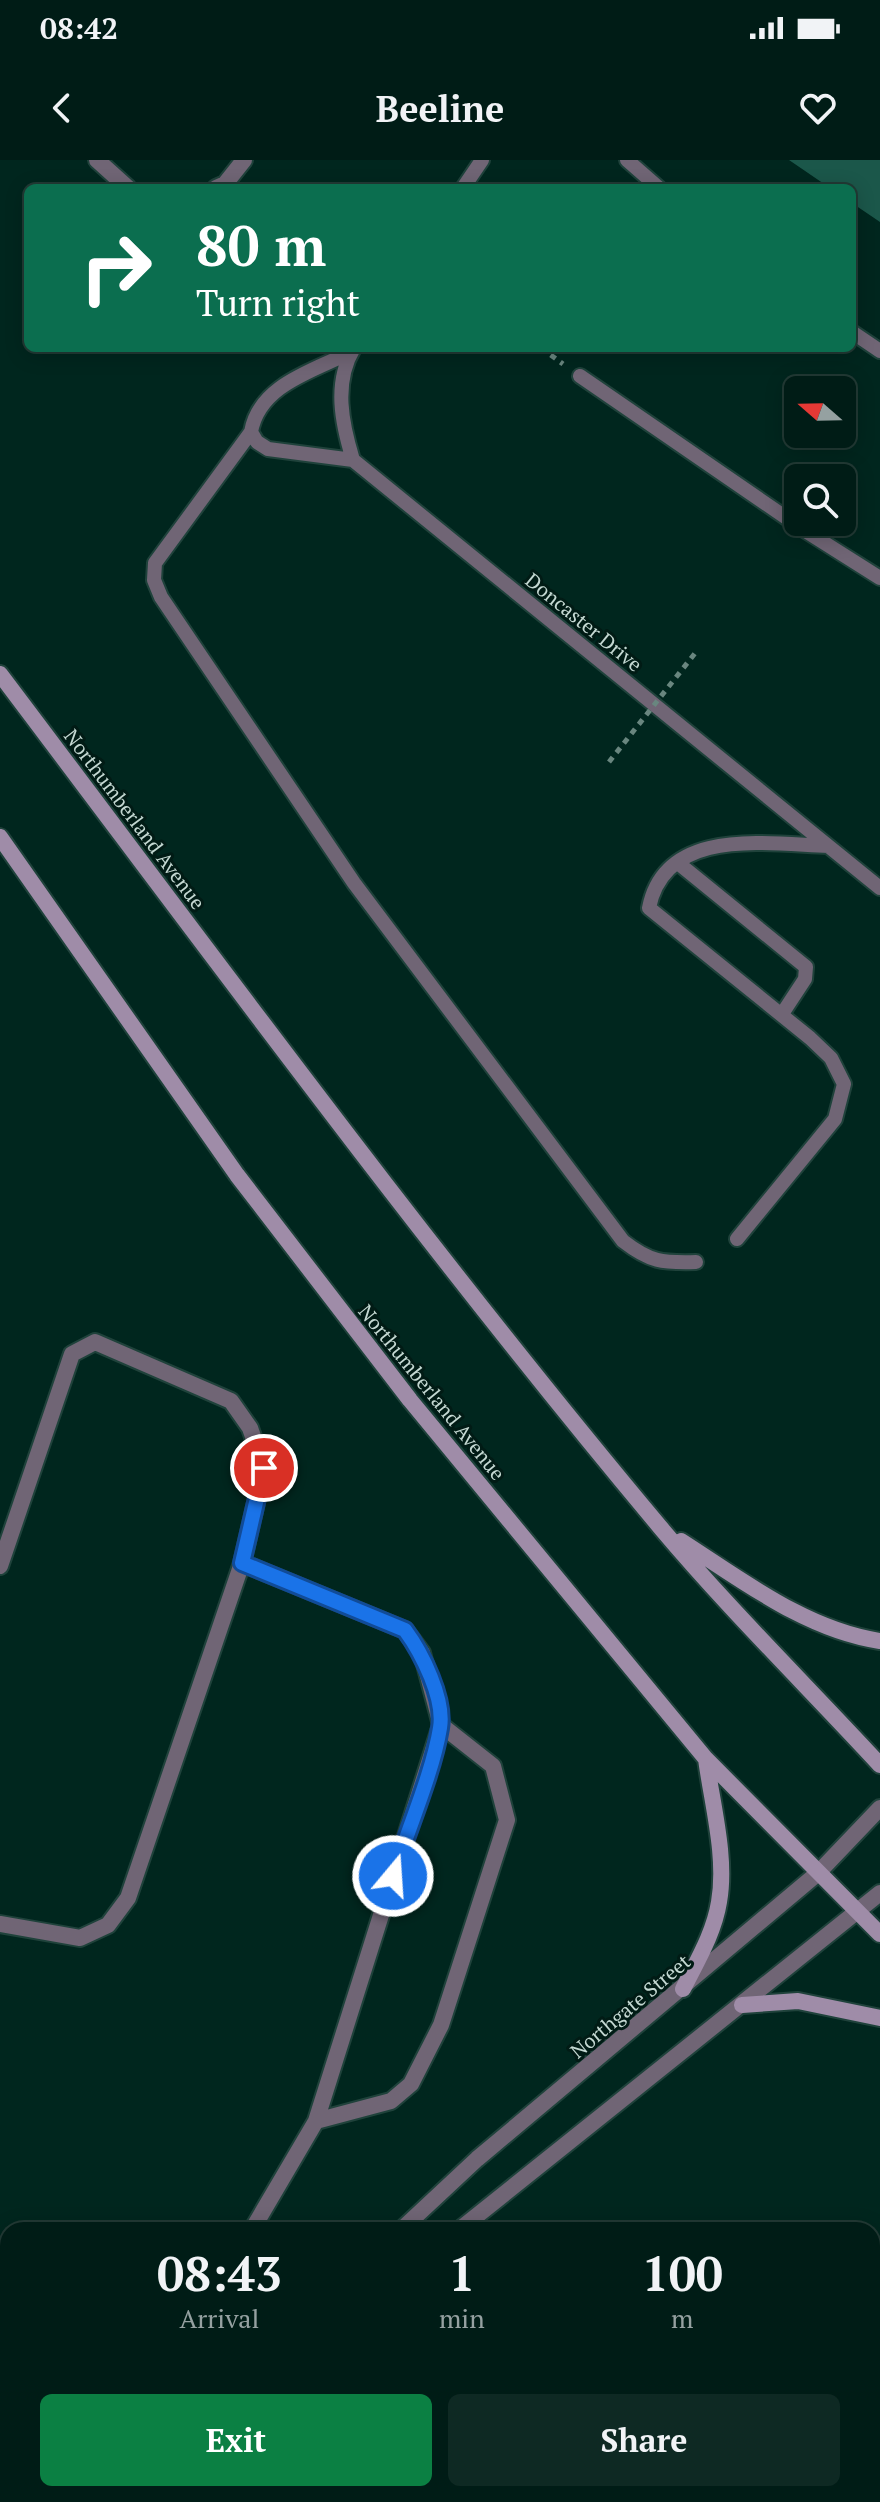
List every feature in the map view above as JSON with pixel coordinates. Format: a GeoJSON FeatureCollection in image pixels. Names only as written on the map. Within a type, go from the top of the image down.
{"type":"FeatureCollection","features":[{"type":"Feature","properties":{"kind":"main road","name":"Northumberland Avenue"},"geometry":{"type":"LineString","coordinates":[[0,674],[329,1110],[662,1530],[880,1765]]}},
{"type":"Feature","properties":{"kind":"main road","name":"Northumberland Avenue"},"geometry":{"type":"LineString","coordinates":[[0,837],[237,1175],[410,1400],[706,1759],[880,1934]]}},
{"type":"Feature","properties":{"kind":"main road"},"geometry":{"type":"LineString","coordinates":[[662,1530],[787,1608],[856,1638],[880,1641]]}},
{"type":"Feature","properties":{"kind":"main road"},"geometry":{"type":"LineString","coordinates":[[683,1989],[709,1938],[719,1902],[718,1850],[706,1759]]}},
{"type":"Feature","properties":{"kind":"main road"},"geometry":{"type":"LineString","coordinates":[[742,2005],[798,2001],[880,2018]]}},
{"type":"Feature","properties":{"kind":"street"},"geometry":{"type":"LineString","coordinates":[[97,160],[124,184]]}},
{"type":"Feature","properties":{"kind":"street"},"geometry":{"type":"LineString","coordinates":[[225,184],[244,160]]}},
{"type":"Feature","properties":{"kind":"street"},"geometry":{"type":"LineString","coordinates":[[0,1566],[72,1354],[95,1342],[231,1401],[250,1428],[264,1468],[242,1563],[128,1898],[108,1925],[80,1938],[0,1924]]}},
{"type":"Feature","properties":{"kind":"street"},"geometry":{"type":"LineString","coordinates":[[242,1563],[405,1630],[422,1653],[441,1725],[316,2121],[257,2222]]}},
{"type":"Feature","properties":{"kind":"street"},"geometry":{"type":"LineString","coordinates":[[316,2121],[391,2101],[411,2084],[441,2025],[507,1820],[493,1766],[441,1725]]}},
{"type":"Feature","properties":{"kind":"street","name":"Northgate Street"},"geometry":{"type":"LineString","coordinates":[[410,2222],[477,2159],[820,1871],[880,1808]]}},
{"type":"Feature","properties":{"kind":"street"},"geometry":{"type":"LineString","coordinates":[[469,2222],[880,1893]]}},
{"type":"Feature","properties":{"kind":"lane"},"geometry":{"type":"LineString","coordinates":[[466,184],[482,160]]}},
{"type":"Feature","properties":{"kind":"lane"},"geometry":{"type":"LineString","coordinates":[[627,160],[654,184]]}},
{"type":"Feature","properties":{"kind":"lane"},"geometry":{"type":"LineString","coordinates":[[856,335],[880,351]]}},
{"type":"Feature","properties":{"kind":"lane"},"geometry":{"type":"LineString","coordinates":[[348,352],[274,390],[260,406],[251,432],[155,563],[154,580],[161,597],[354,883],[623,1241],[644,1257],[665,1263],[696,1262]]}},
{"type":"Feature","properties":{"kind":"lane"},"geometry":{"type":"LineString","coordinates":[[251,432],[257,442],[268,449],[353,460],[342,423],[342,388],[351,352]]}},
{"type":"Feature","properties":{"kind":"lane"},"geometry":{"type":"LineString","coordinates":[[580,376],[804,530],[880,578]]}},
{"type":"Feature","properties":{"kind":"lane","name":"Doncaster Drive"},"geometry":{"type":"LineString","coordinates":[[353,460],[880,888]]}},
{"type":"Feature","properties":{"kind":"lane"},"geometry":{"type":"LineString","coordinates":[[737,1239],[835,1119],[844,1084],[831,1058],[782,1014],[649,908],[653,889],[678,863],[706,847],[731,842],[829,846]]}},
{"type":"Feature","properties":{"kind":"lane"},"geometry":{"type":"LineString","coordinates":[[678,863],[806,967],[805,979],[782,1014]]}},
{"type":"Feature","properties":{"kind":"path"},"geometry":{"type":"LineString","coordinates":[[609,762],[696,652]]}},
{"type":"Feature","properties":{"kind":"building"},"geometry":{"type":"Polygon","coordinates":[[[789,160],[880,160],[880,222],[856,206],[856,184],[824,184],[789,160]]]}},
{"type":"Feature","properties":{"kind":"route"},"geometry":{"type":"LineString","coordinates":[[264,1468],[242,1563],[405,1630],[422,1653],[433,1686],[441,1725],[393,1876]]}}]}
